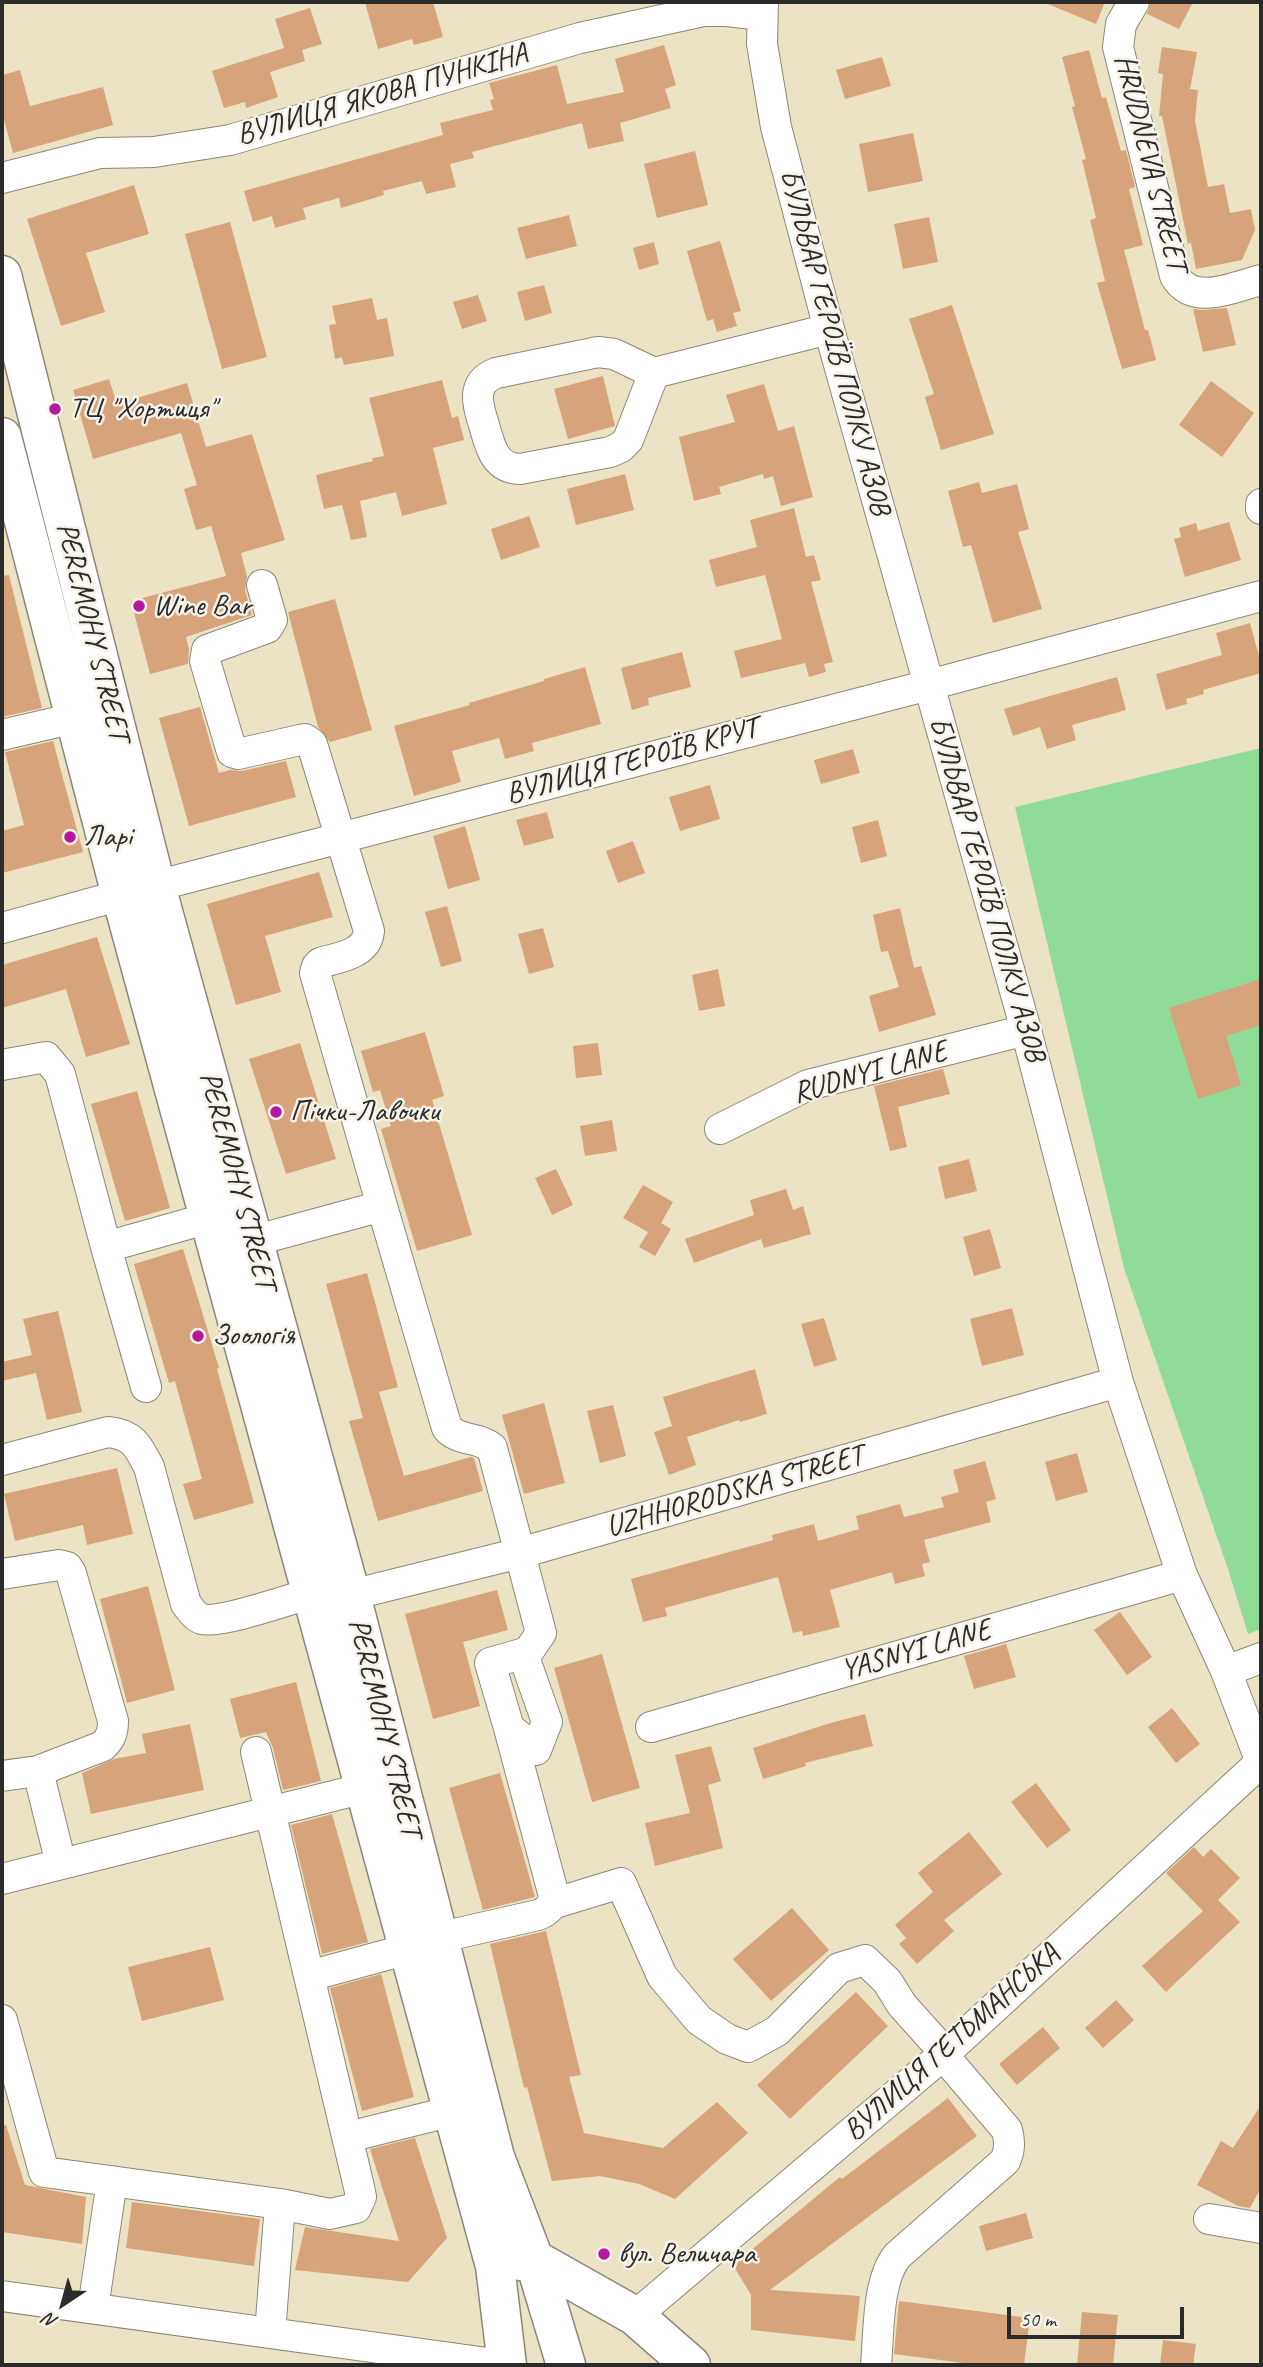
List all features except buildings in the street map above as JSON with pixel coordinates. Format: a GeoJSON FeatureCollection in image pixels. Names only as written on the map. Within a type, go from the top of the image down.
{"type":"FeatureCollection","features":[{"type":"Feature","properties":{"kind":"main road","name":"PEREMOHY STREET"},"geometry":{"type":"LineString","coordinates":[[2,275],[209,1218],[365,1788],[423,1944],[495,2157],[534,2259],[566,2365]]}},
{"type":"Feature","properties":{"kind":"main road","name":"PEREMOHY STREET"},"geometry":{"type":"LineString","coordinates":[[2,437],[75,718],[138,890],[253,1241],[351,1595],[423,1944],[453,2111],[495,2266],[505,2365]]}},
{"type":"Feature","properties":{"kind":"main road"},"geometry":{"type":"LineString","coordinates":[[495,2266],[534,2259],[635,2316],[691,2365]]}},
{"type":"Feature","properties":{"kind":"street","name":"HRUDNEVA STREET"},"geometry":{"type":"LineString","coordinates":[[1134,2],[1121,24],[1118,47],[1175,276],[1181,286],[1193,293],[1205,294],[1261,280]]}},
{"type":"Feature","properties":{"kind":"street","name":"ВУЛИЦЯ ЯКОВА ПУНКІНА"},"geometry":{"type":"LineString","coordinates":[[2,178],[100,153],[154,152],[230,140],[580,38],[689,14],[762,8]]}},
{"type":"Feature","properties":{"kind":"street","name":"БУЛЬВАР ГЕРОЇВ ПОЛКУ АЗОВ"},"geometry":{"type":"LineString","coordinates":[[762,8],[765,73],[776,127],[829,329],[1026,1030],[1118,1382],[1182,1575],[1226,1671],[1261,1762]]}},
{"type":"Feature","properties":{"kind":"street"},"geometry":{"type":"LineString","coordinates":[[654,373],[632,431],[621,447],[610,452],[520,469],[500,463],[492,453],[477,398],[481,385],[490,375],[598,352],[614,354],[654,373],[829,329]]}},
{"type":"Feature","properties":{"kind":"street"},"geometry":{"type":"LineString","coordinates":[[262,585],[272,620],[267,628],[207,650],[205,661],[231,750],[238,754],[300,740],[312,744],[369,931],[368,940],[362,949],[320,963],[315,973],[447,1429],[454,1436],[484,1442],[492,1448],[541,1633],[533,1647],[523,1654],[490,1663],[554,1896],[548,1912],[309,1976]]}},
{"type":"Feature","properties":{"kind":"street","name":"ВУЛИЦЯ ГЕРОЇВ КРУТ"},"geometry":{"type":"LineString","coordinates":[[2,928],[1261,596]]}},
{"type":"Feature","properties":{"kind":"street"},"geometry":{"type":"LineString","coordinates":[[2,735],[75,718]]}},
{"type":"Feature","properties":{"kind":"street","name":"RUDNYI LANE"},"geometry":{"type":"LineString","coordinates":[[720,1129],[808,1085],[1026,1030]]}},
{"type":"Feature","properties":{"kind":"street"},"geometry":{"type":"LineString","coordinates":[[2,1065],[46,1057],[60,1074],[146,1387]]}},
{"type":"Feature","properties":{"kind":"street"},"geometry":{"type":"LineString","coordinates":[[253,1241],[382,1206]]}},
{"type":"Feature","properties":{"kind":"street"},"geometry":{"type":"LineString","coordinates":[[106,1247],[209,1218]]}},
{"type":"Feature","properties":{"kind":"street","name":"UZHHORODSKA STREET"},"geometry":{"type":"LineString","coordinates":[[351,1595],[520,1553],[1118,1382]]}},
{"type":"Feature","properties":{"kind":"street"},"geometry":{"type":"LineString","coordinates":[[2,1460],[108,1432],[121,1433],[131,1438],[149,1467],[186,1604],[193,1614],[202,1619],[220,1619],[312,1592]]}},
{"type":"Feature","properties":{"kind":"street"},"geometry":{"type":"LineString","coordinates":[[2,1574],[59,1564],[67,1567],[75,1579],[113,1721],[110,1738],[103,1746],[38,1771],[2,1776]]}},
{"type":"Feature","properties":{"kind":"street","name":"YASNYI LANE"},"geometry":{"type":"LineString","coordinates":[[651,1727],[1182,1575]]}},
{"type":"Feature","properties":{"kind":"street"},"geometry":{"type":"LineString","coordinates":[[1226,1671],[1261,1658]]}},
{"type":"Feature","properties":{"kind":"street"},"geometry":{"type":"LineString","coordinates":[[2,2021],[44,2172],[281,2204],[330,2214],[356,2208],[361,2197],[348,2137],[256,1752]]}},
{"type":"Feature","properties":{"kind":"street","name":"ВУЛИЦЯ ГЕТЬМАНСЬКА"},"geometry":{"type":"LineString","coordinates":[[635,2316],[943,2055],[1261,1762]]}},
{"type":"Feature","properties":{"kind":"street"},"geometry":{"type":"LineString","coordinates":[[38,1771],[61,1864]]}},
{"type":"Feature","properties":{"kind":"street"},"geometry":{"type":"LineString","coordinates":[[2,1879],[365,1788]]}},
{"type":"Feature","properties":{"kind":"street"},"geometry":{"type":"LineString","coordinates":[[552,1904],[621,1883],[662,1976],[699,2020],[727,2039],[748,2047],[777,2031],[839,1969],[864,1960],[887,1981],[902,2006],[937,2044],[943,2055],[1007,2130],[1010,2142],[1005,2161],[890,2264],[885,2283],[876,2365]]}},
{"type":"Feature","properties":{"kind":"street"},"geometry":{"type":"LineString","coordinates":[[348,2137],[453,2111]]}},
{"type":"Feature","properties":{"kind":"street"},"geometry":{"type":"LineString","coordinates":[[93,2308],[112,2181]]}},
{"type":"Feature","properties":{"kind":"street"},"geometry":{"type":"LineString","coordinates":[[270,2333],[281,2204]]}},
{"type":"Feature","properties":{"kind":"street"},"geometry":{"type":"LineString","coordinates":[[1209,2219],[1261,2228]]}},
{"type":"Feature","properties":{"kind":"street"},"geometry":{"type":"LineString","coordinates":[[2,2296],[505,2365]]}},
{"type":"Feature","properties":{"kind":"green space"},"geometry":{"type":"Polygon","coordinates":[[[1261,748],[1261,1629],[1248,1634],[1124,1268],[1015,807],[1261,748]]]}},
{"type":"Feature","properties":{"kind":"place","name":"ТЦ \"Хортиця\""},"geometry":{"type":"Point","coordinates":[55,409]}},
{"type":"Feature","properties":{"kind":"place","name":"Wine Bar"},"geometry":{"type":"Point","coordinates":[139,606]}},
{"type":"Feature","properties":{"kind":"place","name":"Ларі"},"geometry":{"type":"Point","coordinates":[70,837]}},
{"type":"Feature","properties":{"kind":"place","name":"Пічки-Лавочки"},"geometry":{"type":"Point","coordinates":[276,1112]}},
{"type":"Feature","properties":{"kind":"place","name":"Зоологія"},"geometry":{"type":"Point","coordinates":[198,1336]}},
{"type":"Feature","properties":{"kind":"place","name":"вул. Величара"},"geometry":{"type":"Point","coordinates":[604,2254]}}]}
